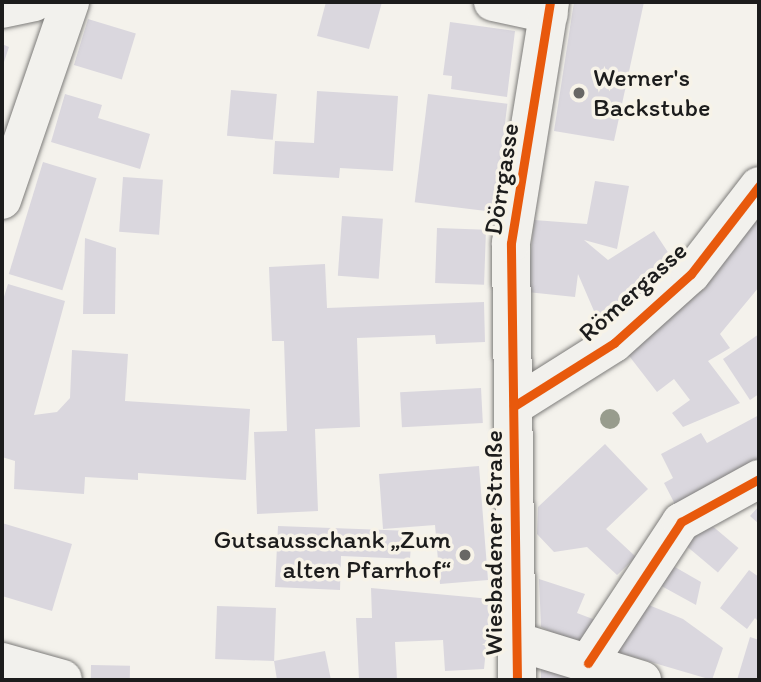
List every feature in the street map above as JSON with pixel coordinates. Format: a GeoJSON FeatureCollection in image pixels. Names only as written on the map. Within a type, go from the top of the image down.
{"type":"FeatureCollection","features":[{"type":"Feature","properties":{"kind":"street"},"geometry":{"type":"LineString","coordinates":[[493,2],[550,8]]}},
{"type":"Feature","properties":{"kind":"street"},"geometry":{"type":"LineString","coordinates":[[2,9],[55,3],[2,200]]}},
{"type":"Feature","properties":{"kind":"street","name":"Dörrgasse"},"geometry":{"type":"LineString","coordinates":[[514,406],[511,243],[550,8]]}},
{"type":"Feature","properties":{"kind":"street","name":"Römergasse"},"geometry":{"type":"LineString","coordinates":[[514,406],[624,335],[691,274],[759,186]]}},
{"type":"Feature","properties":{"kind":"street","name":"Wiesbadener Straße"},"geometry":{"type":"LineString","coordinates":[[514,406],[517,680]]}},
{"type":"Feature","properties":{"kind":"street"},"geometry":{"type":"LineString","coordinates":[[588,663],[681,522],[759,479]]}},
{"type":"Feature","properties":{"kind":"street"},"geometry":{"type":"LineString","coordinates":[[515,641],[642,680]]}},
{"type":"Feature","properties":{"kind":"street"},"geometry":{"type":"LineString","coordinates":[[2,662],[62,679]]}},
{"type":"Feature","properties":{"kind":"building"},"geometry":{"type":"Polygon","coordinates":[[[326,2],[382,2],[369,49],[317,36],[326,2]]]}},
{"type":"Feature","properties":{"kind":"building"},"geometry":{"type":"Polygon","coordinates":[[[574,2],[644,2],[614,141],[554,131],[574,2]]]}},
{"type":"Feature","properties":{"kind":"building"},"geometry":{"type":"Polygon","coordinates":[[[88,19],[136,34],[122,80],[74,65],[88,19]]]}},
{"type":"Feature","properties":{"kind":"building"},"geometry":{"type":"Polygon","coordinates":[[[450,22],[515,31],[507,97],[451,89],[452,76],[443,75],[450,22]]]}},
{"type":"Feature","properties":{"kind":"building"},"geometry":{"type":"Polygon","coordinates":[[[2,44],[9,47],[2,68],[2,44]]]}},
{"type":"Feature","properties":{"kind":"building"},"geometry":{"type":"Polygon","coordinates":[[[231,90],[277,94],[273,140],[227,136],[231,90]]]}},
{"type":"Feature","properties":{"kind":"building"},"geometry":{"type":"Polygon","coordinates":[[[317,91],[398,96],[393,171],[340,168],[339,178],[273,174],[275,141],[314,143],[317,91]]]}},
{"type":"Feature","properties":{"kind":"building"},"geometry":{"type":"Polygon","coordinates":[[[65,94],[102,105],[98,118],[150,134],[140,169],[51,142],[65,94]]]}},
{"type":"Feature","properties":{"kind":"building"},"geometry":{"type":"Polygon","coordinates":[[[428,94],[507,104],[494,212],[415,202],[428,94]]]}},
{"type":"Feature","properties":{"kind":"building"},"geometry":{"type":"Polygon","coordinates":[[[43,162],[97,178],[62,290],[9,274],[43,162]]]}},
{"type":"Feature","properties":{"kind":"building"},"geometry":{"type":"Polygon","coordinates":[[[123,177],[163,180],[159,235],[119,232],[123,177]]]}},
{"type":"Feature","properties":{"kind":"building"},"geometry":{"type":"Polygon","coordinates":[[[595,181],[629,186],[617,249],[584,240],[608,260],[654,231],[677,266],[597,318],[578,274],[575,297],[527,292],[534,220],[587,224],[595,181]]]}},
{"type":"Feature","properties":{"kind":"building"},"geometry":{"type":"Polygon","coordinates":[[[759,197],[759,287],[720,334],[730,348],[708,361],[740,403],[683,427],[672,413],[690,400],[674,379],[657,392],[623,348],[759,197]]]}},
{"type":"Feature","properties":{"kind":"building"},"geometry":{"type":"Polygon","coordinates":[[[342,216],[383,219],[379,279],[338,276],[342,216]]]}},
{"type":"Feature","properties":{"kind":"building"},"geometry":{"type":"Polygon","coordinates":[[[437,228],[486,230],[484,285],[435,283],[437,228]]]}},
{"type":"Feature","properties":{"kind":"building"},"geometry":{"type":"Polygon","coordinates":[[[85,238],[116,248],[115,314],[83,314],[85,238]]]}},
{"type":"Feature","properties":{"kind":"building"},"geometry":{"type":"Polygon","coordinates":[[[325,264],[327,308],[484,302],[485,342],[436,344],[435,335],[357,338],[360,427],[315,429],[318,511],[257,514],[254,432],[287,431],[284,341],[272,341],[269,267],[325,264]]]}},
{"type":"Feature","properties":{"kind":"building"},"geometry":{"type":"Polygon","coordinates":[[[8,284],[65,301],[34,415],[57,412],[70,398],[72,350],[128,354],[125,401],[250,409],[246,480],[138,473],[138,480],[85,477],[84,494],[14,489],[15,461],[2,457],[2,303],[8,284]]]}},
{"type":"Feature","properties":{"kind":"building"},"geometry":{"type":"Polygon","coordinates":[[[759,334],[759,394],[750,400],[723,359],[759,334]]]}},
{"type":"Feature","properties":{"kind":"building"},"geometry":{"type":"Polygon","coordinates":[[[481,388],[483,423],[402,427],[400,392],[481,388]]]}},
{"type":"Feature","properties":{"kind":"building"},"geometry":{"type":"Polygon","coordinates":[[[759,415],[759,466],[678,510],[664,483],[673,478],[661,454],[701,433],[707,443],[759,415]]]}},
{"type":"Feature","properties":{"kind":"building"},"geometry":{"type":"Polygon","coordinates":[[[605,444],[648,489],[606,529],[636,557],[617,575],[587,547],[554,552],[537,534],[538,507],[605,444]]]}},
{"type":"Feature","properties":{"kind":"building"},"geometry":{"type":"Polygon","coordinates":[[[479,466],[488,580],[440,584],[435,525],[383,529],[379,474],[479,466]]]}},
{"type":"Feature","properties":{"kind":"building"},"geometry":{"type":"Polygon","coordinates":[[[759,506],[759,524],[750,516],[759,506]]]}},
{"type":"Feature","properties":{"kind":"building"},"geometry":{"type":"Polygon","coordinates":[[[704,519],[738,548],[718,572],[683,544],[704,519]]]}},
{"type":"Feature","properties":{"kind":"building"},"geometry":{"type":"Polygon","coordinates":[[[2,523],[72,544],[52,611],[2,596],[2,523]]]}},
{"type":"Feature","properties":{"kind":"building"},"geometry":{"type":"Polygon","coordinates":[[[278,526],[412,531],[410,559],[341,556],[340,590],[275,587],[278,526]]]}},
{"type":"Feature","properties":{"kind":"building"},"geometry":{"type":"Polygon","coordinates":[[[668,563],[701,582],[696,605],[656,583],[668,563]]]}},
{"type":"Feature","properties":{"kind":"building"},"geometry":{"type":"Polygon","coordinates":[[[749,570],[759,577],[759,622],[755,618],[747,629],[720,608],[749,570]]]}},
{"type":"Feature","properties":{"kind":"building"},"geometry":{"type":"Polygon","coordinates":[[[539,579],[585,594],[577,613],[598,621],[579,645],[541,627],[539,579]]]}},
{"type":"Feature","properties":{"kind":"building"},"geometry":{"type":"Polygon","coordinates":[[[371,588],[491,599],[484,669],[445,671],[443,640],[395,642],[397,680],[359,680],[356,618],[372,618],[371,588]]]}},
{"type":"Feature","properties":{"kind":"building"},"geometry":{"type":"Polygon","coordinates":[[[639,601],[683,619],[723,648],[712,680],[610,650],[639,601]]]}},
{"type":"Feature","properties":{"kind":"building"},"geometry":{"type":"Polygon","coordinates":[[[217,606],[276,608],[274,661],[215,659],[217,606]]]}},
{"type":"Feature","properties":{"kind":"building"},"geometry":{"type":"Polygon","coordinates":[[[750,637],[759,640],[759,680],[737,680],[750,637]]]}},
{"type":"Feature","properties":{"kind":"building"},"geometry":{"type":"Polygon","coordinates":[[[325,651],[331,680],[277,680],[274,661],[325,651]]]}},
{"type":"Feature","properties":{"kind":"building"},"geometry":{"type":"Polygon","coordinates":[[[91,665],[130,666],[130,680],[91,680],[91,665]]]}},
{"type":"Feature","properties":{"kind":"building"},"geometry":{"type":"Polygon","coordinates":[[[541,668],[582,680],[541,680],[541,668]]]}},
{"type":"Feature","properties":{"kind":"cycle path"},"geometry":{"type":"LineString","coordinates":[[517,680],[511,243],[550,2]]}},
{"type":"Feature","properties":{"kind":"cycle path"},"geometry":{"type":"LineString","coordinates":[[514,406],[614,343],[691,274],[759,186]]}},
{"type":"Feature","properties":{"kind":"cycle path"},"geometry":{"type":"LineString","coordinates":[[588,663],[681,522],[759,479]]}},
{"type":"Feature","properties":{"kind":"place","name":"Werner's Backstube"},"geometry":{"type":"Point","coordinates":[579,93]}},
{"type":"Feature","properties":{"kind":"place","name":"Gutsausschank „Zum alten Pfarrhof“"},"geometry":{"type":"Point","coordinates":[465,555]}}]}
